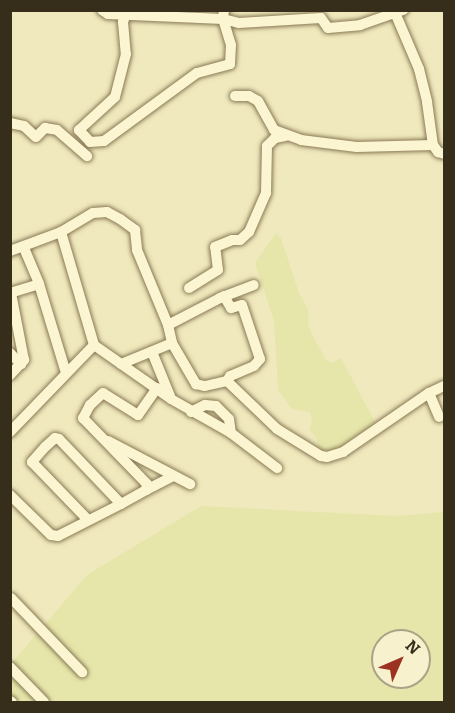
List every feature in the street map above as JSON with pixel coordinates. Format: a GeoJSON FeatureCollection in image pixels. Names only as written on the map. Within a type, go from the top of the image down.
{"type":"FeatureCollection","features":[{"type":"Feature","properties":{"kind":"street"},"geometry":{"type":"LineString","coordinates":[[102,10],[108,14],[224,15],[239,23],[321,18],[328,28],[360,25],[399,13],[419,69],[427,102],[433,145],[438,152],[444,154]]}},
{"type":"Feature","properties":{"kind":"street"},"geometry":{"type":"LineString","coordinates":[[126,14],[123,22],[126,54],[115,97],[78,130],[90,142],[105,141],[196,73],[230,64],[231,45],[224,15]]}},
{"type":"Feature","properties":{"kind":"street"},"geometry":{"type":"LineString","coordinates":[[235,96],[249,96],[258,101],[267,121],[274,130],[285,136],[341,147],[433,145]]}},
{"type":"Feature","properties":{"kind":"street"},"geometry":{"type":"LineString","coordinates":[[10,123],[24,126],[36,137],[45,128],[57,130],[87,156]]}},
{"type":"Feature","properties":{"kind":"street"},"geometry":{"type":"LineString","coordinates":[[189,288],[218,270],[215,247],[240,240],[249,232],[266,193],[267,146],[275,138],[285,136]]}},
{"type":"Feature","properties":{"kind":"street"},"geometry":{"type":"LineString","coordinates":[[10,251],[24,248],[61,232],[93,213],[106,212],[135,230],[137,250],[168,325],[172,343],[196,384],[205,386],[227,381],[230,376],[254,366],[260,359],[242,305],[231,308],[224,296]]}},
{"type":"Feature","properties":{"kind":"street"},"geometry":{"type":"LineString","coordinates":[[61,232],[94,345],[191,412],[231,433],[277,468]]}},
{"type":"Feature","properties":{"kind":"street"},"geometry":{"type":"LineString","coordinates":[[24,248],[39,284],[66,373]]}},
{"type":"Feature","properties":{"kind":"street"},"geometry":{"type":"LineString","coordinates":[[10,375],[24,360],[11,293],[39,284]]}},
{"type":"Feature","properties":{"kind":"street"},"geometry":{"type":"LineString","coordinates":[[168,325],[224,296],[254,285]]}},
{"type":"Feature","properties":{"kind":"street"},"geometry":{"type":"LineString","coordinates":[[121,364],[172,343]]}},
{"type":"Feature","properties":{"kind":"street"},"geometry":{"type":"LineString","coordinates":[[10,432],[94,345]]}},
{"type":"Feature","properties":{"kind":"street"},"geometry":{"type":"LineString","coordinates":[[152,352],[171,399]]}},
{"type":"Feature","properties":{"kind":"street"},"geometry":{"type":"LineString","coordinates":[[10,353],[21,364]]}},
{"type":"Feature","properties":{"kind":"street"},"geometry":{"type":"LineString","coordinates":[[227,381],[277,429],[313,452],[327,457],[343,452],[429,393],[444,386]]}},
{"type":"Feature","properties":{"kind":"street"},"geometry":{"type":"LineString","coordinates":[[146,490],[147,484],[83,418],[90,405],[103,393],[138,416],[157,388]]}},
{"type":"Feature","properties":{"kind":"street"},"geometry":{"type":"LineString","coordinates":[[429,393],[439,417]]}},
{"type":"Feature","properties":{"kind":"street"},"geometry":{"type":"LineString","coordinates":[[191,412],[205,405],[216,406],[229,418],[231,433]]}},
{"type":"Feature","properties":{"kind":"street"},"geometry":{"type":"LineString","coordinates":[[88,520],[32,462],[55,438],[59,439],[121,504]]}},
{"type":"Feature","properties":{"kind":"street"},"geometry":{"type":"LineString","coordinates":[[102,439],[190,484]]}},
{"type":"Feature","properties":{"kind":"street"},"geometry":{"type":"LineString","coordinates":[[10,495],[51,535],[58,536],[173,476]]}},
{"type":"Feature","properties":{"kind":"street"},"geometry":{"type":"LineString","coordinates":[[11,598],[82,672]]}},
{"type":"Feature","properties":{"kind":"street"},"geometry":{"type":"LineString","coordinates":[[10,667],[44,702]]}},
{"type":"Feature","properties":{"kind":"green space"},"geometry":{"type":"Polygon","coordinates":[[[276,233],[281,238],[299,293],[308,309],[309,327],[315,340],[326,360],[331,363],[341,358],[375,422],[368,430],[335,451],[319,450],[316,437],[309,430],[312,422],[310,412],[292,409],[278,390],[274,321],[255,263],[276,233]]]}},
{"type":"Feature","properties":{"kind":"green space"},"geometry":{"type":"Polygon","coordinates":[[[201,506],[398,516],[444,512],[444,702],[11,702],[11,664],[87,575],[201,506]]]}}]}
